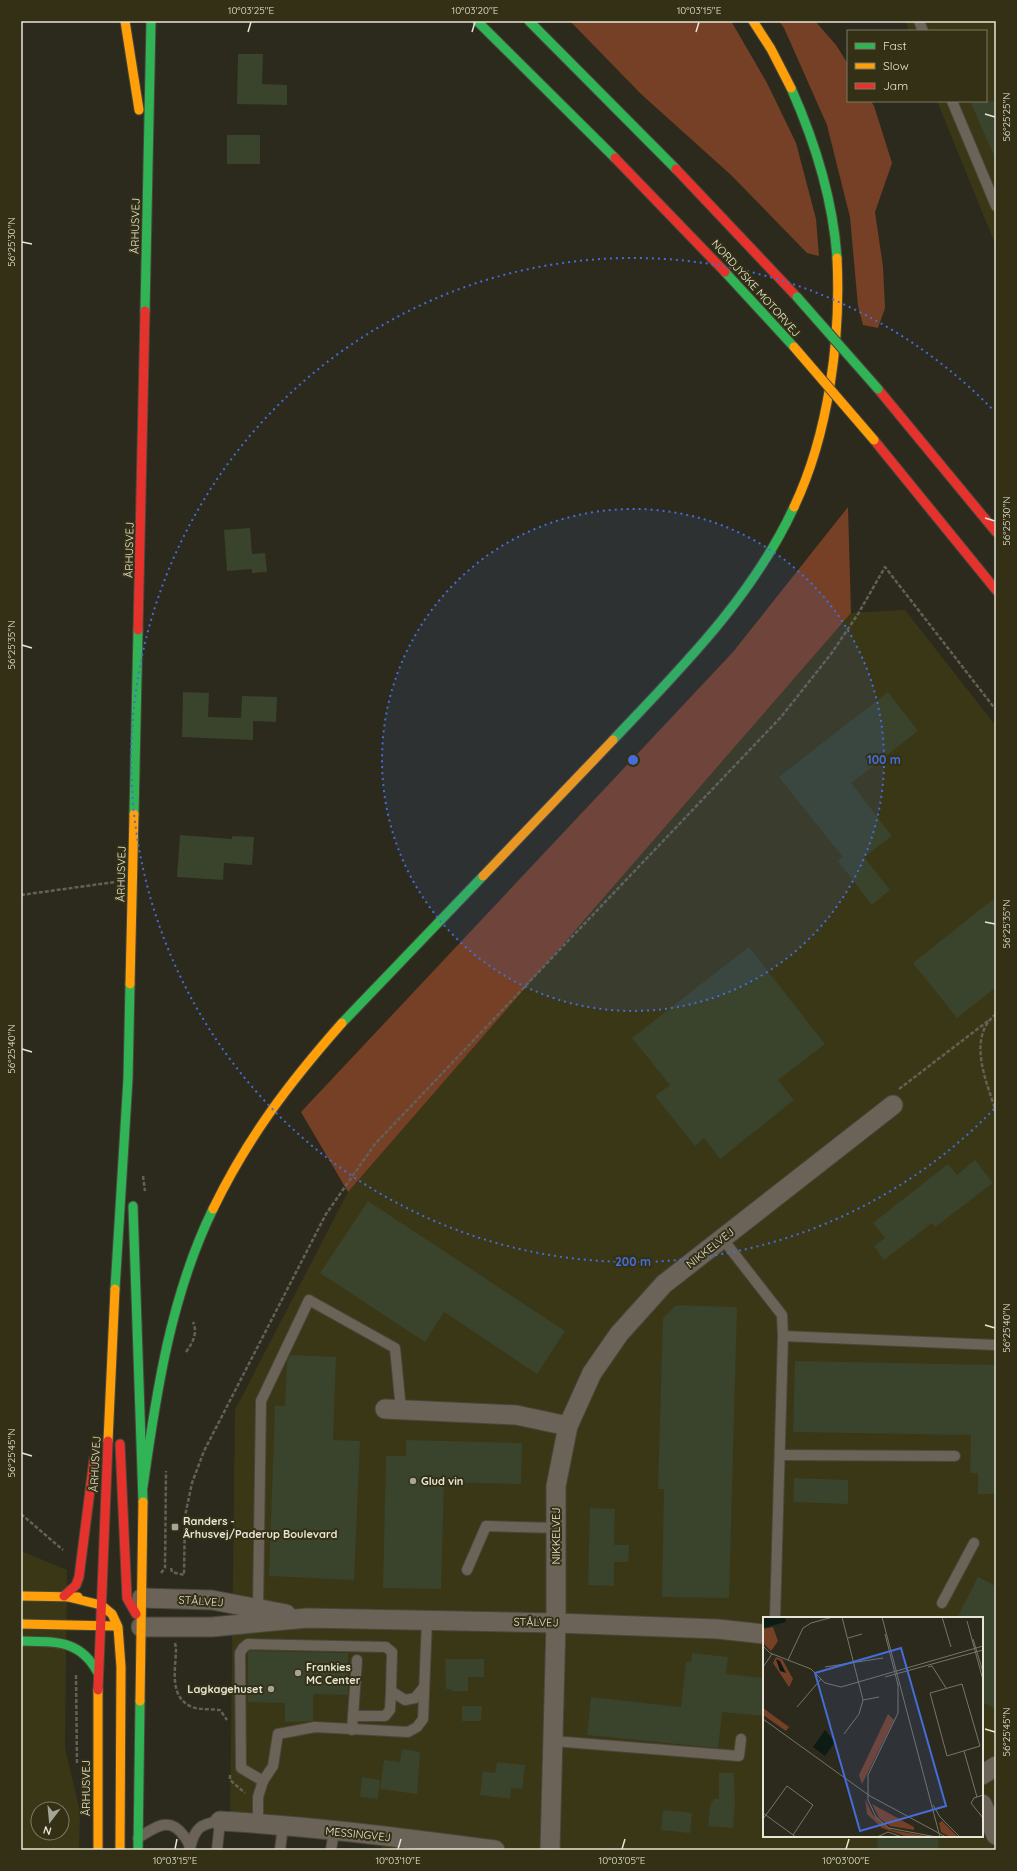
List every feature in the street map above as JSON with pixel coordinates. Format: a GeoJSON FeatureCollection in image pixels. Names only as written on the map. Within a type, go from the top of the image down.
{"type":"FeatureCollection","features":[{"type":"Feature","properties":{"kind":"main road"},"geometry":{"type":"LineString","coordinates":[[125,21],[148,171]]}},
{"type":"Feature","properties":{"kind":"main road","name":"ÅRHUSVEJ"},"geometry":{"type":"LineString","coordinates":[[98,1850],[98,1672],[113,1324],[128,1079],[151,21]]}},
{"type":"Feature","properties":{"kind":"main road","name":"NORDJYSKE MOTORVEJ"},"geometry":{"type":"LineString","coordinates":[[477,21],[690,233],[794,347],[874,440],[996,590]]}},
{"type":"Feature","properties":{"kind":"main road"},"geometry":{"type":"LineString","coordinates":[[529,21],[628,118],[715,208],[797,297],[878,388],[996,532]]}},
{"type":"Feature","properties":{"kind":"main road"},"geometry":{"type":"LineString","coordinates":[[138,1850],[136,1626],[130,1605],[126,1598],[143,1487],[153,1408],[164,1353],[175,1309],[187,1274],[230,1172],[256,1130],[290,1085],[355,1010],[719,627],[749,588],[771,554],[790,517],[806,479],[818,444],[832,366],[837,310],[838,280],[836,249],[829,205],[809,131],[796,98],[778,63],[753,21]]}},
{"type":"Feature","properties":{"kind":"main road","name":"ÅRHUSVEJ"},"geometry":{"type":"LineString","coordinates":[[128,1079],[132,1175]]}},
{"type":"Feature","properties":{"kind":"main road"},"geometry":{"type":"LineString","coordinates":[[133,1199],[143,1487]]}},
{"type":"Feature","properties":{"kind":"main road"},"geometry":{"type":"LineString","coordinates":[[113,1324],[118,1417]]}},
{"type":"Feature","properties":{"kind":"main road"},"geometry":{"type":"LineString","coordinates":[[100,1420],[113,1324]]}},
{"type":"Feature","properties":{"kind":"main road"},"geometry":{"type":"LineString","coordinates":[[119,1433],[126,1598],[136,1626],[121,1667],[120,1850]]}},
{"type":"Feature","properties":{"kind":"main road"},"geometry":{"type":"LineString","coordinates":[[64,1596],[76,1585],[80,1577],[95,1451]]}},
{"type":"Feature","properties":{"kind":"main road"},"geometry":{"type":"LineString","coordinates":[[21,1596],[64,1596],[101,1601],[126,1598]]}},
{"type":"Feature","properties":{"kind":"main road"},"geometry":{"type":"LineString","coordinates":[[101,1601],[112,1614],[136,1626]]}},
{"type":"Feature","properties":{"kind":"main road"},"geometry":{"type":"LineString","coordinates":[[21,1624],[136,1626]]}},
{"type":"Feature","properties":{"kind":"main road"},"geometry":{"type":"LineString","coordinates":[[21,1641],[65,1643],[74,1646],[91,1658],[98,1672]]}},
{"type":"Feature","properties":{"kind":"street","name":"NIKKELVEJ"},"geometry":{"type":"LineString","coordinates":[[556,1623],[556,1486],[568,1426],[592,1373],[619,1334],[664,1284],[893,1105]]}},
{"type":"Feature","properties":{"kind":"street"},"geometry":{"type":"LineString","coordinates":[[393,1410],[516,1415],[568,1426]]}},
{"type":"Feature","properties":{"kind":"street","name":"STÅLVEJ"},"geometry":{"type":"LineString","coordinates":[[126,1598],[212,1600],[307,1618]]}},
{"type":"Feature","properties":{"kind":"street","name":"STÅLVEJ"},"geometry":{"type":"LineString","coordinates":[[136,1626],[212,1627],[307,1618],[556,1623],[718,1629],[763,1634]]}},
{"type":"Feature","properties":{"kind":"street"},"geometry":{"type":"LineString","coordinates":[[550,1850],[556,1623]]}},
{"type":"Feature","properties":{"kind":"street"},"geometry":{"type":"LineString","coordinates":[[983,1774],[996,1766]]}},
{"type":"Feature","properties":{"kind":"street"},"geometry":{"type":"LineString","coordinates":[[983,1806],[996,1835]]}},
{"type":"Feature","properties":{"kind":"street","name":"MESSINGVEJ"},"geometry":{"type":"LineString","coordinates":[[220,1821],[258,1823],[334,1831],[495,1850]]}},
{"type":"Feature","properties":{"kind":"lane"},"geometry":{"type":"LineString","coordinates":[[952,102],[996,206]]}},
{"type":"Feature","properties":{"kind":"lane"},"geometry":{"type":"LineString","coordinates":[[722,1238],[782,1315],[783,1336],[775,1617]]}},
{"type":"Feature","properties":{"kind":"lane"},"geometry":{"type":"LineString","coordinates":[[258,1609],[261,1401],[309,1300],[395,1348],[393,1410]]}},
{"type":"Feature","properties":{"kind":"lane"},"geometry":{"type":"LineString","coordinates":[[783,1336],[996,1345]]}},
{"type":"Feature","properties":{"kind":"lane"},"geometry":{"type":"LineString","coordinates":[[780,1455],[955,1456]]}},
{"type":"Feature","properties":{"kind":"lane"},"geometry":{"type":"LineString","coordinates":[[467,1570],[486,1526],[556,1528]]}},
{"type":"Feature","properties":{"kind":"lane"},"geometry":{"type":"LineString","coordinates":[[942,1603],[974,1543]]}},
{"type":"Feature","properties":{"kind":"lane"},"geometry":{"type":"LineString","coordinates":[[258,1823],[258,1797],[263,1781],[273,1766],[278,1734],[315,1727],[408,1732],[417,1727],[423,1719],[427,1620]]}},
{"type":"Feature","properties":{"kind":"lane"},"geometry":{"type":"LineString","coordinates":[[263,1781],[241,1768],[240,1653],[248,1644],[386,1647],[392,1652],[390,1710],[385,1716],[352,1716]]}},
{"type":"Feature","properties":{"kind":"lane"},"geometry":{"type":"LineString","coordinates":[[352,1730],[357,1660]]}},
{"type":"Feature","properties":{"kind":"lane"},"geometry":{"type":"LineString","coordinates":[[391,1691],[405,1700],[415,1698],[424,1687]]}},
{"type":"Feature","properties":{"kind":"lane"},"geometry":{"type":"LineString","coordinates":[[553,1741],[739,1756],[741,1739]]}},
{"type":"Feature","properties":{"kind":"lane"},"geometry":{"type":"LineString","coordinates":[[190,1849],[193,1835],[198,1828],[208,1823],[220,1821],[217,1850]]}},
{"type":"Feature","properties":{"kind":"lane"},"geometry":{"type":"LineString","coordinates":[[138,1838],[161,1825],[174,1826],[180,1830],[190,1849]]}},
{"type":"Feature","properties":{"kind":"lane"},"geometry":{"type":"LineString","coordinates":[[280,1850],[283,1826]]}},
{"type":"Feature","properties":{"kind":"lane"},"geometry":{"type":"LineString","coordinates":[[331,1850],[334,1831]]}},
{"type":"Feature","properties":{"kind":"path"},"geometry":{"type":"LineString","coordinates":[[171,1568],[172,1572],[184,1575],[186,1516],[192,1483],[204,1451],[326,1214],[370,1150],[781,717],[831,654],[858,614],[885,567],[996,710]]}},
{"type":"Feature","properties":{"kind":"path"},"geometry":{"type":"LineString","coordinates":[[21,895],[133,880]]}},
{"type":"Feature","properties":{"kind":"path"},"geometry":{"type":"LineString","coordinates":[[893,1105],[888,1098],[996,1014]]}},
{"type":"Feature","properties":{"kind":"path"},"geometry":{"type":"LineString","coordinates":[[988,1021],[980,1044],[981,1061],[996,1112]]}},
{"type":"Feature","properties":{"kind":"path"},"geometry":{"type":"LineString","coordinates":[[21,1514],[65,1552]]}},
{"type":"Feature","properties":{"kind":"path"},"geometry":{"type":"LineString","coordinates":[[176,1648],[175,1687],[181,1700],[192,1707],[220,1710],[231,1725]]}},
{"type":"Feature","properties":{"kind":"path"},"geometry":{"type":"LineString","coordinates":[[230,1772],[230,1780],[243,1792],[258,1797]]}},
{"type":"Feature","properties":{"kind":"shaded area"},"geometry":{"type":"Polygon","coordinates":[[[570,21],[731,21],[767,83],[796,143],[816,219],[819,256],[807,253],[731,175],[641,94],[570,21]]]}},
{"type":"Feature","properties":{"kind":"shaded area"},"geometry":{"type":"Polygon","coordinates":[[[779,21],[815,21],[836,45],[847,62],[847,102],[872,102],[892,163],[875,212],[883,267],[885,308],[878,328],[863,325],[858,306],[850,217],[827,125],[784,28],[779,21]]]}},
{"type":"Feature","properties":{"kind":"shaded area"},"geometry":{"type":"Polygon","coordinates":[[[905,21],[996,21],[996,246],[937,102],[987,102],[987,30],[909,30],[905,21]]]}},
{"type":"Feature","properties":{"kind":"shaded area"},"geometry":{"type":"Polygon","coordinates":[[[848,507],[851,613],[348,1192],[301,1112],[733,652],[848,507]]]}},
{"type":"Feature","properties":{"kind":"shaded area"},"geometry":{"type":"Polygon","coordinates":[[[905,610],[996,726],[996,1850],[381,1850],[381,1840],[230,1821],[235,1410],[348,1192],[851,613],[905,610]]]}},
{"type":"Feature","properties":{"kind":"shaded area"},"geometry":{"type":"Polygon","coordinates":[[[21,1551],[67,1570],[65,1748],[80,1812],[79,1850],[21,1850],[21,1551]]]}},
{"type":"Feature","properties":{"kind":"building"},"geometry":{"type":"Polygon","coordinates":[[[238,54],[263,54],[262,84],[287,85],[287,105],[237,104],[238,54]]]}},
{"type":"Feature","properties":{"kind":"building"},"geometry":{"type":"Polygon","coordinates":[[[996,101],[996,160],[970,102],[996,101]]]}},
{"type":"Feature","properties":{"kind":"building"},"geometry":{"type":"Polygon","coordinates":[[[227,135],[260,135],[260,164],[227,164],[227,135]]]}},
{"type":"Feature","properties":{"kind":"building"},"geometry":{"type":"Polygon","coordinates":[[[250,528],[252,554],[265,553],[267,572],[252,573],[252,569],[227,571],[224,530],[250,528]]]}},
{"type":"Feature","properties":{"kind":"building"},"geometry":{"type":"Polygon","coordinates":[[[183,692],[209,693],[208,717],[241,718],[242,696],[277,697],[276,722],[253,721],[253,740],[182,737],[183,692]]]}},
{"type":"Feature","properties":{"kind":"building"},"geometry":{"type":"Polygon","coordinates":[[[888,692],[918,731],[851,783],[892,836],[864,857],[890,890],[872,905],[838,861],[843,857],[779,777],[888,692]]]}},
{"type":"Feature","properties":{"kind":"building"},"geometry":{"type":"Polygon","coordinates":[[[180,835],[232,839],[232,836],[254,837],[252,865],[224,863],[223,880],[177,877],[180,835]]]}},
{"type":"Feature","properties":{"kind":"building"},"geometry":{"type":"Polygon","coordinates":[[[996,897],[996,987],[957,1018],[913,963],[996,897]]]}},
{"type":"Feature","properties":{"kind":"building"},"geometry":{"type":"Polygon","coordinates":[[[749,947],[825,1044],[778,1080],[794,1100],[720,1159],[704,1138],[695,1146],[655,1096],[670,1085],[632,1038],[749,947]]]}},
{"type":"Feature","properties":{"kind":"building"},"geometry":{"type":"Polygon","coordinates":[[[975,1160],[993,1183],[935,1227],[932,1223],[884,1260],[874,1246],[885,1238],[873,1223],[948,1164],[957,1175],[975,1160]]]}},
{"type":"Feature","properties":{"kind":"building"},"geometry":{"type":"Polygon","coordinates":[[[368,1201],[565,1331],[537,1374],[444,1312],[425,1342],[320,1273],[368,1201]]]}},
{"type":"Feature","properties":{"kind":"building"},"geometry":{"type":"Polygon","coordinates":[[[676,1305],[737,1307],[729,1598],[662,1597],[664,1489],[658,1489],[663,1318],[676,1305]]]}},
{"type":"Feature","properties":{"kind":"building"},"geometry":{"type":"Polygon","coordinates":[[[290,1355],[336,1357],[333,1440],[360,1441],[354,1580],[269,1576],[275,1406],[285,1406],[287,1362],[290,1355]]]}},
{"type":"Feature","properties":{"kind":"building"},"geometry":{"type":"Polygon","coordinates":[[[795,1361],[996,1365],[996,1494],[978,1494],[978,1473],[970,1473],[971,1435],[793,1432],[795,1361]]]}},
{"type":"Feature","properties":{"kind":"building"},"geometry":{"type":"Polygon","coordinates":[[[406,1440],[522,1443],[521,1484],[444,1482],[441,1589],[383,1588],[386,1456],[406,1456],[406,1440]]]}},
{"type":"Feature","properties":{"kind":"building"},"geometry":{"type":"Polygon","coordinates":[[[794,1478],[848,1480],[848,1504],[793,1502],[794,1478]]]}},
{"type":"Feature","properties":{"kind":"building"},"geometry":{"type":"Polygon","coordinates":[[[590,1508],[615,1509],[614,1545],[629,1545],[628,1562],[614,1562],[614,1586],[588,1585],[590,1508]]]}},
{"type":"Feature","properties":{"kind":"building"},"geometry":{"type":"Polygon","coordinates":[[[978,1577],[996,1586],[996,1709],[983,1702],[983,1617],[958,1617],[978,1577]]]}},
{"type":"Feature","properties":{"kind":"building","name":"Frankies MC Center"},"geometry":{"type":"Polygon","coordinates":[[[248,1652],[348,1653],[348,1695],[313,1694],[313,1721],[285,1722],[285,1703],[248,1702],[248,1652]]]}},
{"type":"Feature","properties":{"kind":"building"},"geometry":{"type":"Polygon","coordinates":[[[692,1653],[728,1657],[726,1674],[763,1678],[763,1716],[722,1712],[718,1748],[587,1735],[591,1697],[681,1707],[686,1662],[691,1662],[692,1653]]]}},
{"type":"Feature","properties":{"kind":"building"},"geometry":{"type":"Polygon","coordinates":[[[445,1659],[484,1659],[484,1677],[468,1677],[468,1691],[452,1691],[451,1689],[446,1689],[445,1659]]]}},
{"type":"Feature","properties":{"kind":"building"},"geometry":{"type":"Polygon","coordinates":[[[462,1706],[482,1706],[481,1721],[462,1721],[462,1706]]]}},
{"type":"Feature","properties":{"kind":"building"},"geometry":{"type":"Polygon","coordinates":[[[402,1749],[420,1752],[417,1794],[380,1789],[384,1760],[400,1762],[402,1749]]]}},
{"type":"Feature","properties":{"kind":"building"},"geometry":{"type":"Polygon","coordinates":[[[497,1762],[525,1765],[522,1789],[511,1788],[510,1799],[480,1795],[483,1771],[495,1773],[497,1762]]]}},
{"type":"Feature","properties":{"kind":"building"},"geometry":{"type":"Polygon","coordinates":[[[719,1773],[734,1773],[735,1804],[733,1828],[708,1826],[711,1801],[713,1802],[713,1799],[719,1799],[719,1773]]]}},
{"type":"Feature","properties":{"kind":"building"},"geometry":{"type":"Polygon","coordinates":[[[362,1777],[380,1780],[378,1799],[360,1797],[362,1777]]]}},
{"type":"Feature","properties":{"kind":"building"},"geometry":{"type":"Polygon","coordinates":[[[663,1810],[692,1813],[690,1833],[661,1830],[663,1810]]]}},
{"type":"Feature","properties":{"kind":"building"},"geometry":{"type":"Polygon","coordinates":[[[878,1837],[939,1837],[938,1850],[877,1850],[878,1837]]]}},
{"type":"Feature","properties":{"kind":"traffic: fast"},"geometry":{"type":"LineString","coordinates":[[145,311],[151,21]]}},
{"type":"Feature","properties":{"kind":"traffic: fast"},"geometry":{"type":"LineString","coordinates":[[477,21],[615,158]]}},
{"type":"Feature","properties":{"kind":"traffic: fast"},"geometry":{"type":"LineString","coordinates":[[529,21],[676,169]]}},
{"type":"Feature","properties":{"kind":"traffic: fast"},"geometry":{"type":"LineString","coordinates":[[791,88],[808,129],[822,171],[832,214],[837,258]]}},
{"type":"Feature","properties":{"kind":"traffic: fast"},"geometry":{"type":"LineString","coordinates":[[725,272],[794,347]]}},
{"type":"Feature","properties":{"kind":"traffic: fast"},"geometry":{"type":"LineString","coordinates":[[797,297],[878,389]]}},
{"type":"Feature","properties":{"kind":"traffic: fast"},"geometry":{"type":"LineString","coordinates":[[613,740],[689,659],[736,602],[758,572],[794,507]]}},
{"type":"Feature","properties":{"kind":"traffic: fast"},"geometry":{"type":"LineString","coordinates":[[134,814],[138,630]]}},
{"type":"Feature","properties":{"kind":"traffic: fast"},"geometry":{"type":"LineString","coordinates":[[342,1023],[483,876]]}},
{"type":"Feature","properties":{"kind":"traffic: fast"},"geometry":{"type":"LineString","coordinates":[[115,1289],[128,1079],[130,984]]}},
{"type":"Feature","properties":{"kind":"traffic: fast"},"geometry":{"type":"LineString","coordinates":[[133,1206],[143,1502]]}},
{"type":"Feature","properties":{"kind":"traffic: fast"},"geometry":{"type":"LineString","coordinates":[[143,1487],[167,1345],[186,1276],[198,1242],[213,1209]]}},
{"type":"Feature","properties":{"kind":"traffic: fast"},"geometry":{"type":"LineString","coordinates":[[21,1641],[56,1643],[75,1648],[91,1662],[98,1673]]}},
{"type":"Feature","properties":{"kind":"traffic: fast"},"geometry":{"type":"LineString","coordinates":[[138,1850],[140,1701]]}},
{"type":"Feature","properties":{"kind":"traffic: slow"},"geometry":{"type":"LineString","coordinates":[[125,21],[139,110]]}},
{"type":"Feature","properties":{"kind":"traffic: slow"},"geometry":{"type":"LineString","coordinates":[[753,21],[771,49],[791,88]]}},
{"type":"Feature","properties":{"kind":"traffic: slow"},"geometry":{"type":"LineString","coordinates":[[794,507],[816,448],[830,385],[837,320],[837,258]]}},
{"type":"Feature","properties":{"kind":"traffic: slow"},"geometry":{"type":"LineString","coordinates":[[794,347],[874,440]]}},
{"type":"Feature","properties":{"kind":"traffic: slow"},"geometry":{"type":"LineString","coordinates":[[483,876],[613,740]]}},
{"type":"Feature","properties":{"kind":"traffic: slow"},"geometry":{"type":"LineString","coordinates":[[130,984],[134,814]]}},
{"type":"Feature","properties":{"kind":"traffic: slow"},"geometry":{"type":"LineString","coordinates":[[213,1209],[226,1183],[255,1134],[304,1067],[342,1023]]}},
{"type":"Feature","properties":{"kind":"traffic: slow"},"geometry":{"type":"LineString","coordinates":[[108,1441],[115,1289]]}},
{"type":"Feature","properties":{"kind":"traffic: slow"},"geometry":{"type":"LineString","coordinates":[[140,1701],[143,1502]]}},
{"type":"Feature","properties":{"kind":"traffic: slow"},"geometry":{"type":"LineString","coordinates":[[21,1596],[78,1597]]}},
{"type":"Feature","properties":{"kind":"traffic: slow"},"geometry":{"type":"LineString","coordinates":[[64,1596],[101,1605],[112,1614],[118,1627],[121,1667],[120,1850]]}},
{"type":"Feature","properties":{"kind":"traffic: slow"},"geometry":{"type":"LineString","coordinates":[[21,1624],[114,1626]]}},
{"type":"Feature","properties":{"kind":"traffic: slow"},"geometry":{"type":"LineString","coordinates":[[98,1690],[98,1850]]}},
{"type":"Feature","properties":{"kind":"traffic: jam"},"geometry":{"type":"LineString","coordinates":[[615,158],[725,272]]}},
{"type":"Feature","properties":{"kind":"traffic: jam"},"geometry":{"type":"LineString","coordinates":[[676,169],[797,297]]}},
{"type":"Feature","properties":{"kind":"traffic: jam"},"geometry":{"type":"LineString","coordinates":[[138,630],[145,311]]}},
{"type":"Feature","properties":{"kind":"traffic: jam"},"geometry":{"type":"LineString","coordinates":[[878,389],[996,532]]}},
{"type":"Feature","properties":{"kind":"traffic: jam"},"geometry":{"type":"LineString","coordinates":[[874,440],[996,590]]}},
{"type":"Feature","properties":{"kind":"traffic: jam"},"geometry":{"type":"LineString","coordinates":[[98,1690],[108,1441]]}},
{"type":"Feature","properties":{"kind":"traffic: jam"},"geometry":{"type":"LineString","coordinates":[[120,1444],[127,1598],[136,1614]]}},
{"type":"Feature","properties":{"kind":"traffic: jam"},"geometry":{"type":"LineString","coordinates":[[64,1596],[76,1585],[79,1577],[94,1459]]}},
{"type":"Feature","properties":{"kind":"place","name":"Glud vin"},"geometry":{"type":"Point","coordinates":[413,1481]}},
{"type":"Feature","properties":{"kind":"place","name":"Randers - Århusvej/Paderup Boulevard"},"geometry":{"type":"Point","coordinates":[175,1527]}},
{"type":"Feature","properties":{"kind":"place","name":"Frankies MC Center"},"geometry":{"type":"Point","coordinates":[298,1673]}},
{"type":"Feature","properties":{"kind":"place","name":"Lagkagehuset"},"geometry":{"type":"Point","coordinates":[271,1689]}}]}
